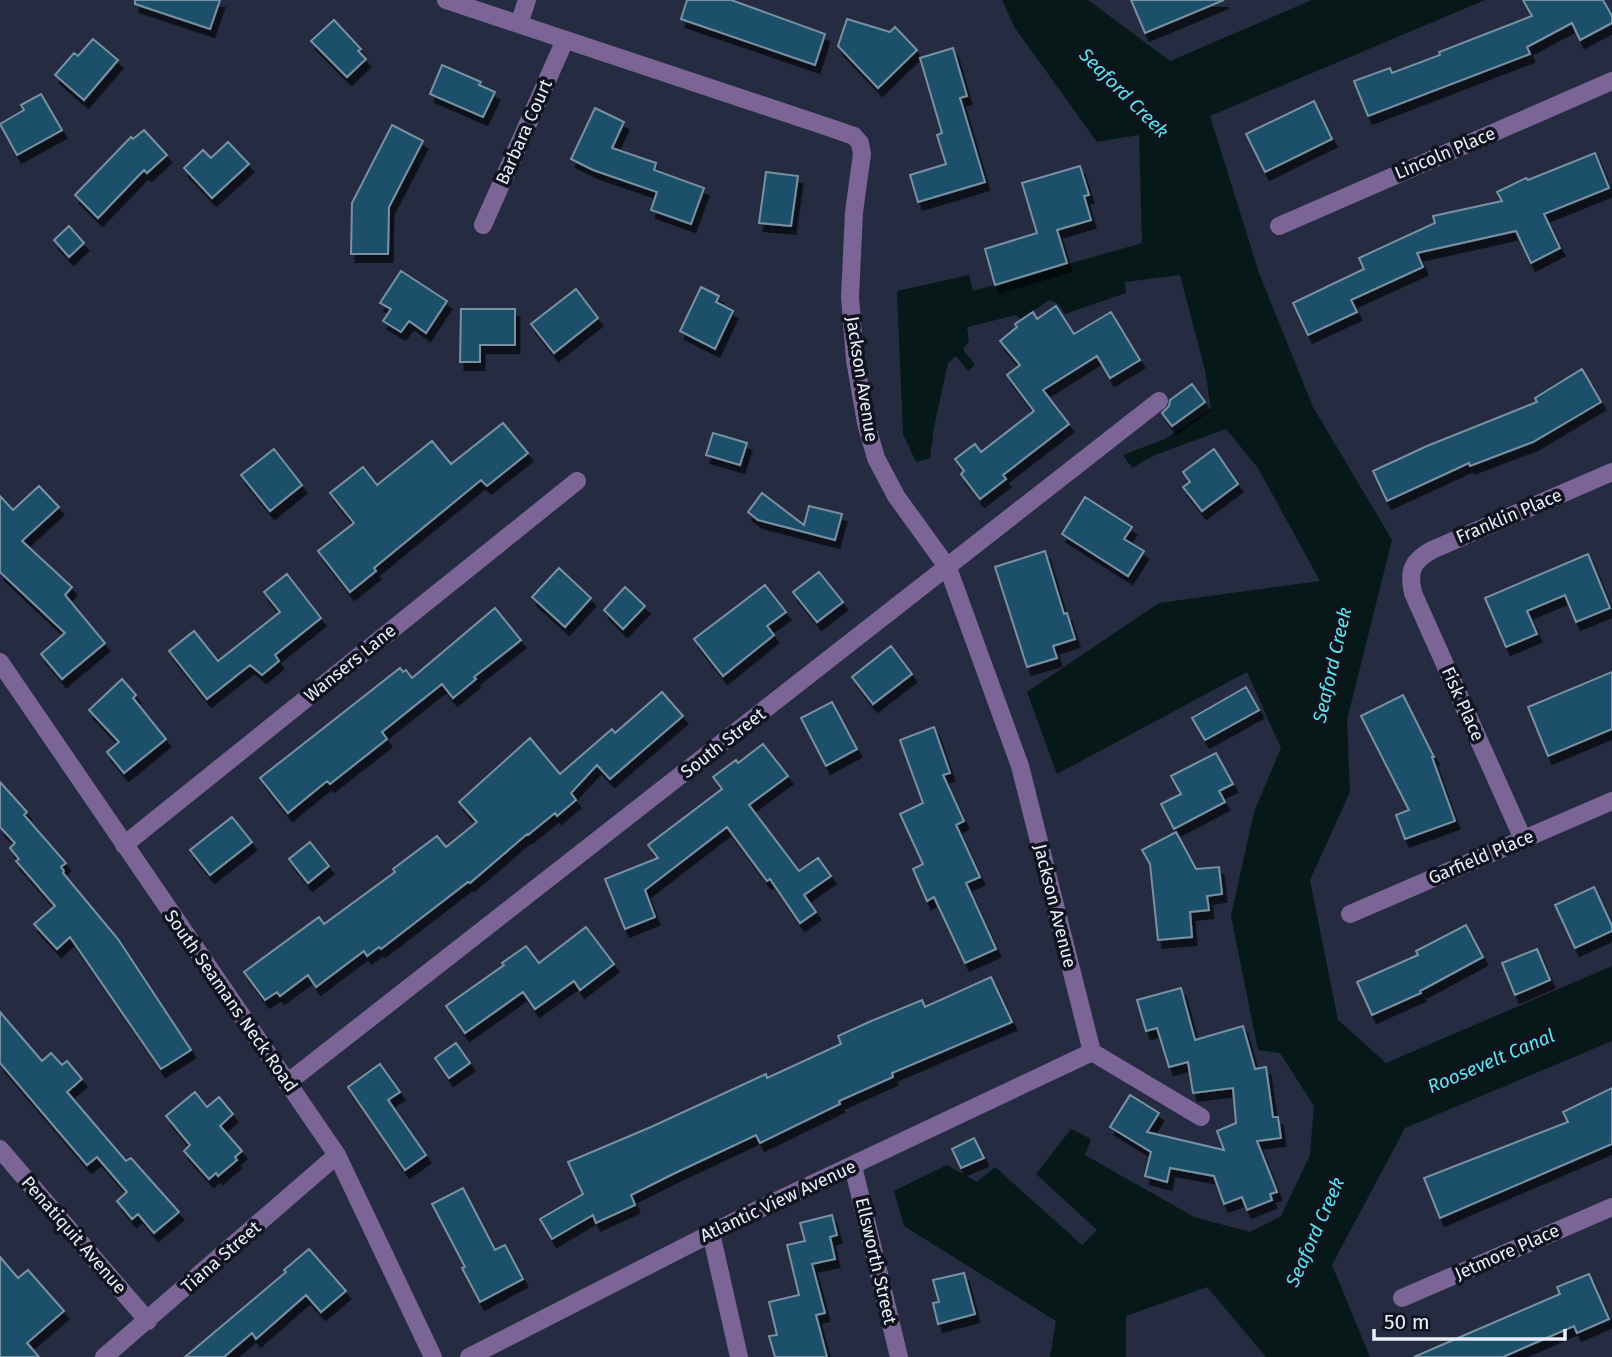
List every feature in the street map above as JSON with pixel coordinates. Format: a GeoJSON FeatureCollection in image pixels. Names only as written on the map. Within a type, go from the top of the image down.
{"type":"FeatureCollection","features":[{"type":"Feature","properties":{"kind":"street","name":"Jackson Avenue"},"geometry":{"type":"LineString","coordinates":[[446,0],[854,136],[860,144],[862,153],[854,212],[850,297],[855,360],[866,423],[876,458],[896,496],[948,568],[1020,766],[1092,1052]]}},
{"type":"Feature","properties":{"kind":"street"},"geometry":{"type":"LineString","coordinates":[[519,24],[527,0]]}},
{"type":"Feature","properties":{"kind":"street","name":"Barbara Court"},"geometry":{"type":"LineString","coordinates":[[483,225],[565,40]]}},
{"type":"Feature","properties":{"kind":"street","name":"Lincoln Place"},"geometry":{"type":"LineString","coordinates":[[1279,226],[1612,81]]}},
{"type":"Feature","properties":{"kind":"street","name":"South Street"},"geometry":{"type":"LineString","coordinates":[[287,1083],[1159,401]]}},
{"type":"Feature","properties":{"kind":"street","name":"Franklin Place"},"geometry":{"type":"LineString","coordinates":[[1411,567],[1419,557],[1432,550],[1612,472]]}},
{"type":"Feature","properties":{"kind":"street","name":"Wansers Lane"},"geometry":{"type":"LineString","coordinates":[[124,845],[577,481]]}},
{"type":"Feature","properties":{"kind":"street","name":"Fisk Place"},"geometry":{"type":"LineString","coordinates":[[1411,567],[1413,593],[1524,839]]}},
{"type":"Feature","properties":{"kind":"street","name":"South Seamans Neck Road"},"geometry":{"type":"LineString","coordinates":[[0,662],[337,1155],[433,1357]]}},
{"type":"Feature","properties":{"kind":"street","name":"Garfield Place"},"geometry":{"type":"LineString","coordinates":[[1350,914],[1612,801]]}},
{"type":"Feature","properties":{"kind":"street"},"geometry":{"type":"LineString","coordinates":[[1092,1052],[1201,1117]]}},
{"type":"Feature","properties":{"kind":"street","name":"Atlantic View Avenue"},"geometry":{"type":"LineString","coordinates":[[468,1357],[711,1233],[1092,1052]]}},
{"type":"Feature","properties":{"kind":"street","name":"Penatiquit Avenue"},"geometry":{"type":"LineString","coordinates":[[0,1149],[148,1321]]}},
{"type":"Feature","properties":{"kind":"street","name":"Tiana Street"},"geometry":{"type":"LineString","coordinates":[[104,1357],[337,1155]]}},
{"type":"Feature","properties":{"kind":"street","name":"Ellsworth Street"},"geometry":{"type":"LineString","coordinates":[[853,1166],[899,1357]]}},
{"type":"Feature","properties":{"kind":"street","name":"Jetmore Place"},"geometry":{"type":"LineString","coordinates":[[1402,1298],[1612,1207]]}},
{"type":"Feature","properties":{"kind":"street"},"geometry":{"type":"LineString","coordinates":[[711,1233],[739,1357]]}},
{"type":"Feature","properties":{"kind":"water"},"geometry":{"type":"Polygon","coordinates":[[[1002,0],[1088,0],[1170,61],[1312,0],[1485,0],[1210,116],[1259,273],[1313,407],[1392,540],[1347,720],[1350,792],[1310,880],[1338,1020],[1386,1063],[1612,966],[1612,1041],[1405,1128],[1332,1265],[1370,1357],[1266,1357],[1207,1287],[1126,1316],[1126,1357],[1050,1357],[1056,1321],[904,1226],[894,1191],[947,1165],[977,1182],[995,1167],[1082,1245],[1097,1230],[1036,1174],[1071,1129],[1091,1139],[1085,1155],[1194,1217],[1250,1232],[1281,1216],[1310,1155],[1314,1106],[1280,1053],[1258,1050],[1231,916],[1254,812],[1281,748],[1247,672],[1057,774],[1027,692],[1159,603],[1320,581],[1258,468],[1226,429],[1155,455],[1132,468],[1123,455],[1165,439],[1211,409],[1205,370],[1180,275],[1125,282],[1126,293],[1065,314],[1057,303],[1050,300],[1020,319],[1016,315],[967,327],[969,341],[963,349],[975,365],[968,371],[956,356],[948,363],[930,458],[916,462],[903,434],[897,291],[969,275],[973,291],[1142,243],[1139,135],[1097,142],[1015,28],[1002,0]]]}},
{"type":"Feature","properties":{"kind":"building"},"geometry":{"type":"Polygon","coordinates":[[[135,0],[220,0],[210,29],[135,4],[135,0]]]}},
{"type":"Feature","properties":{"kind":"building"},"geometry":{"type":"Polygon","coordinates":[[[687,0],[731,0],[825,34],[815,65],[681,19],[687,0]]]}},
{"type":"Feature","properties":{"kind":"building"},"geometry":{"type":"Polygon","coordinates":[[[1131,0],[1224,0],[1145,33],[1131,0]]]}},
{"type":"Feature","properties":{"kind":"building"},"geometry":{"type":"Polygon","coordinates":[[[1523,0],[1603,0],[1612,16],[1612,23],[1580,40],[1572,23],[1527,47],[1530,54],[1368,116],[1354,81],[1390,68],[1392,73],[1532,16],[1523,0]]]}},
{"type":"Feature","properties":{"kind":"building"},"geometry":{"type":"Polygon","coordinates":[[[847,19],[890,32],[895,27],[917,50],[878,88],[838,46],[847,19]]]}},
{"type":"Feature","properties":{"kind":"building"},"geometry":{"type":"Polygon","coordinates":[[[334,20],[361,49],[358,51],[366,59],[347,77],[311,41],[334,20]]]}},
{"type":"Feature","properties":{"kind":"building"},"geometry":{"type":"Polygon","coordinates":[[[93,39],[118,60],[84,100],[55,75],[74,53],[78,56],[93,39]]]}},
{"type":"Feature","properties":{"kind":"building"},"geometry":{"type":"Polygon","coordinates":[[[953,48],[967,96],[960,98],[985,182],[918,202],[910,175],[946,164],[937,135],[942,133],[920,58],[953,48]]]}},
{"type":"Feature","properties":{"kind":"building"},"geometry":{"type":"Polygon","coordinates":[[[442,65],[481,82],[479,85],[495,92],[483,117],[430,94],[442,65]]]}},
{"type":"Feature","properties":{"kind":"building"},"geometry":{"type":"Polygon","coordinates":[[[41,94],[62,130],[17,155],[0,124],[24,110],[21,105],[41,94]]]}},
{"type":"Feature","properties":{"kind":"building"},"geometry":{"type":"Polygon","coordinates":[[[1314,101],[1332,139],[1265,172],[1246,134],[1314,101]]]}},
{"type":"Feature","properties":{"kind":"building"},"geometry":{"type":"Polygon","coordinates":[[[595,108],[624,122],[612,148],[656,163],[654,170],[704,188],[691,224],[651,210],[657,192],[593,170],[571,159],[595,108]]]}},
{"type":"Feature","properties":{"kind":"building"},"geometry":{"type":"Polygon","coordinates":[[[392,125],[423,141],[389,207],[388,254],[351,254],[352,203],[392,125]]]}},
{"type":"Feature","properties":{"kind":"building"},"geometry":{"type":"Polygon","coordinates":[[[144,130],[167,155],[147,173],[144,170],[98,218],[75,195],[131,137],[133,139],[144,130]]]}},
{"type":"Feature","properties":{"kind":"building"},"geometry":{"type":"Polygon","coordinates":[[[228,142],[249,164],[212,198],[184,168],[203,150],[211,158],[228,142]]]}},
{"type":"Feature","properties":{"kind":"building"},"geometry":{"type":"Polygon","coordinates":[[[1595,153],[1609,188],[1544,214],[1560,248],[1531,263],[1516,231],[1417,253],[1423,267],[1351,300],[1357,312],[1308,335],[1293,303],[1364,269],[1359,258],[1435,223],[1433,216],[1502,201],[1497,192],[1526,178],[1528,180],[1595,153]]]}},
{"type":"Feature","properties":{"kind":"building"},"geometry":{"type":"Polygon","coordinates":[[[1080,166],[1089,195],[1084,196],[1091,220],[1057,230],[1067,263],[995,285],[985,249],[1037,233],[1022,183],[1080,166]]]}},
{"type":"Feature","properties":{"kind":"building"},"geometry":{"type":"Polygon","coordinates":[[[766,172],[798,176],[791,226],[759,223],[766,172]]]}},
{"type":"Feature","properties":{"kind":"building"},"geometry":{"type":"Polygon","coordinates":[[[69,226],[84,243],[69,257],[54,240],[69,226]]]}},
{"type":"Feature","properties":{"kind":"building"},"geometry":{"type":"Polygon","coordinates":[[[401,271],[447,301],[426,333],[409,321],[401,332],[383,321],[391,309],[380,303],[401,271]]]}},
{"type":"Feature","properties":{"kind":"building"},"geometry":{"type":"Polygon","coordinates":[[[701,287],[719,296],[716,302],[733,311],[715,349],[680,331],[701,287]]]}},
{"type":"Feature","properties":{"kind":"building"},"geometry":{"type":"Polygon","coordinates":[[[576,289],[598,318],[554,353],[531,324],[576,289]]]}},
{"type":"Feature","properties":{"kind":"building"},"geometry":{"type":"Polygon","coordinates":[[[1056,306],[1074,334],[1111,312],[1140,360],[1110,378],[1097,356],[1043,390],[1069,424],[1003,475],[1006,479],[980,499],[961,474],[964,471],[955,459],[975,444],[981,452],[1034,411],[1007,375],[1020,365],[1000,341],[1017,327],[1015,324],[1033,312],[1037,319],[1056,306]]]}},
{"type":"Feature","properties":{"kind":"building"},"geometry":{"type":"Polygon","coordinates":[[[461,309],[515,309],[515,345],[480,345],[480,362],[460,362],[461,309]]]}},
{"type":"Feature","properties":{"kind":"building"},"geometry":{"type":"Polygon","coordinates":[[[1582,369],[1601,402],[1533,442],[1470,466],[1469,463],[1387,501],[1373,471],[1427,446],[1537,402],[1535,398],[1582,369]]]}},
{"type":"Feature","properties":{"kind":"building"},"geometry":{"type":"Polygon","coordinates":[[[1192,384],[1205,402],[1172,426],[1162,413],[1169,406],[1170,400],[1192,384]]]}},
{"type":"Feature","properties":{"kind":"building"},"geometry":{"type":"Polygon","coordinates":[[[503,423],[528,453],[487,486],[481,480],[374,568],[376,571],[350,592],[318,551],[354,523],[330,493],[363,467],[377,485],[432,441],[451,464],[503,423]]]}},
{"type":"Feature","properties":{"kind":"building"},"geometry":{"type":"Polygon","coordinates":[[[713,433],[747,443],[740,465],[706,455],[713,433]]]}},
{"type":"Feature","properties":{"kind":"building"},"geometry":{"type":"Polygon","coordinates":[[[274,449],[302,485],[270,511],[241,475],[274,449]]]}},
{"type":"Feature","properties":{"kind":"building"},"geometry":{"type":"Polygon","coordinates":[[[1214,449],[1238,484],[1202,511],[1183,487],[1190,482],[1183,472],[1214,449]]]}},
{"type":"Feature","properties":{"kind":"building"},"geometry":{"type":"Polygon","coordinates":[[[39,486],[59,507],[22,541],[72,587],[65,595],[105,643],[62,679],[41,654],[65,633],[0,572],[0,496],[13,510],[39,486]]]}},
{"type":"Feature","properties":{"kind":"building"},"geometry":{"type":"Polygon","coordinates":[[[762,493],[804,525],[809,506],[842,514],[835,540],[758,520],[748,512],[762,493]]]}},
{"type":"Feature","properties":{"kind":"building"},"geometry":{"type":"Polygon","coordinates":[[[1085,497],[1132,527],[1124,539],[1144,551],[1128,576],[1062,534],[1085,497]]]}},
{"type":"Feature","properties":{"kind":"building"},"geometry":{"type":"Polygon","coordinates":[[[1045,551],[1064,614],[1067,613],[1075,639],[1053,646],[1057,658],[1027,667],[995,567],[1045,551]]]}},
{"type":"Feature","properties":{"kind":"building"},"geometry":{"type":"Polygon","coordinates":[[[1588,554],[1610,608],[1576,622],[1565,595],[1527,611],[1537,634],[1506,647],[1485,598],[1588,554]]]}},
{"type":"Feature","properties":{"kind":"building"},"geometry":{"type":"Polygon","coordinates":[[[559,568],[591,598],[565,627],[532,597],[559,568]]]}},
{"type":"Feature","properties":{"kind":"building"},"geometry":{"type":"Polygon","coordinates":[[[819,572],[843,602],[817,622],[793,592],[819,572]]]}},
{"type":"Feature","properties":{"kind":"building"},"geometry":{"type":"Polygon","coordinates":[[[287,574],[321,618],[275,655],[279,661],[262,675],[250,665],[207,699],[169,651],[194,631],[218,661],[280,612],[264,592],[287,574]]]}},
{"type":"Feature","properties":{"kind":"building"},"geometry":{"type":"Polygon","coordinates":[[[765,585],[786,612],[767,626],[774,635],[723,676],[694,639],[765,585]]]}},
{"type":"Feature","properties":{"kind":"building"},"geometry":{"type":"Polygon","coordinates":[[[625,587],[645,606],[623,629],[604,610],[625,587]]]}},
{"type":"Feature","properties":{"kind":"building"},"geometry":{"type":"Polygon","coordinates":[[[495,608],[521,640],[474,677],[476,679],[453,698],[442,684],[382,732],[387,739],[330,784],[327,781],[288,813],[260,778],[400,668],[403,672],[406,670],[412,678],[495,608]]]}},
{"type":"Feature","properties":{"kind":"building"},"geometry":{"type":"Polygon","coordinates":[[[891,646],[912,674],[873,704],[852,677],[891,646]]]}},
{"type":"Feature","properties":{"kind":"building"},"geometry":{"type":"Polygon","coordinates":[[[1612,672],[1612,729],[1548,756],[1528,707],[1612,672]]]}},
{"type":"Feature","properties":{"kind":"building"},"geometry":{"type":"Polygon","coordinates":[[[122,679],[136,695],[133,698],[166,739],[124,773],[107,752],[119,742],[89,710],[122,679]]]}},
{"type":"Feature","properties":{"kind":"building"},"geometry":{"type":"Polygon","coordinates":[[[1246,687],[1259,710],[1205,740],[1192,718],[1246,687]]]}},
{"type":"Feature","properties":{"kind":"building"},"geometry":{"type":"Polygon","coordinates":[[[662,692],[683,716],[610,779],[597,765],[571,793],[576,800],[557,816],[555,813],[527,834],[470,883],[381,949],[379,947],[367,956],[364,951],[316,987],[308,975],[280,996],[277,992],[265,1000],[244,972],[319,917],[324,924],[395,872],[393,869],[437,836],[446,847],[477,822],[459,802],[530,738],[560,774],[612,729],[615,733],[662,692]]]}},
{"type":"Feature","properties":{"kind":"building"},"geometry":{"type":"Polygon","coordinates":[[[1403,695],[1434,757],[1455,821],[1405,839],[1396,815],[1409,810],[1361,716],[1403,695]]]}},
{"type":"Feature","properties":{"kind":"building"},"geometry":{"type":"Polygon","coordinates":[[[832,702],[857,749],[826,766],[801,718],[832,702]]]}},
{"type":"Feature","properties":{"kind":"building"},"geometry":{"type":"Polygon","coordinates":[[[934,727],[950,773],[943,775],[964,821],[956,825],[980,877],[966,883],[996,949],[965,963],[934,897],[927,901],[913,869],[923,864],[900,814],[923,803],[900,740],[934,727]]]}},
{"type":"Feature","properties":{"kind":"building"},"geometry":{"type":"Polygon","coordinates":[[[763,744],[788,776],[749,805],[799,871],[818,858],[831,876],[804,895],[816,912],[800,923],[770,879],[767,881],[727,827],[645,890],[655,917],[625,929],[605,879],[658,858],[648,845],[722,789],[713,777],[763,744]]]}},
{"type":"Feature","properties":{"kind":"building"},"geometry":{"type":"Polygon","coordinates":[[[1216,753],[1233,784],[1219,791],[1225,802],[1174,829],[1161,804],[1181,794],[1171,776],[1216,753]]]}},
{"type":"Feature","properties":{"kind":"building"},"geometry":{"type":"Polygon","coordinates":[[[0,782],[27,812],[24,815],[66,863],[61,867],[63,873],[118,939],[191,1050],[161,1069],[70,937],[57,949],[34,924],[55,906],[16,861],[19,859],[10,848],[15,843],[0,827],[0,782]]]}},
{"type":"Feature","properties":{"kind":"building"},"geometry":{"type":"Polygon","coordinates":[[[232,817],[252,842],[210,875],[190,850],[232,817]]]}},
{"type":"Feature","properties":{"kind":"building"},"geometry":{"type":"Polygon","coordinates":[[[1176,832],[1196,869],[1219,867],[1222,894],[1207,896],[1209,910],[1190,912],[1192,937],[1158,940],[1150,864],[1142,850],[1176,832]]]}},
{"type":"Feature","properties":{"kind":"building"},"geometry":{"type":"Polygon","coordinates":[[[310,842],[329,866],[308,883],[289,859],[310,842]]]}},
{"type":"Feature","properties":{"kind":"building"},"geometry":{"type":"Polygon","coordinates":[[[1594,887],[1612,931],[1575,948],[1555,905],[1594,887]]]}},
{"type":"Feature","properties":{"kind":"building"},"geometry":{"type":"Polygon","coordinates":[[[1466,925],[1483,957],[1420,991],[1421,993],[1372,1015],[1357,982],[1418,955],[1416,951],[1466,925]]]}},
{"type":"Feature","properties":{"kind":"building"},"geometry":{"type":"Polygon","coordinates":[[[586,927],[614,964],[580,990],[574,981],[535,1009],[523,992],[465,1033],[446,1006],[526,946],[539,963],[586,927]]]}},
{"type":"Feature","properties":{"kind":"building"},"geometry":{"type":"Polygon","coordinates":[[[1537,949],[1550,980],[1515,995],[1502,963],[1537,949]]]}},
{"type":"Feature","properties":{"kind":"building"},"geometry":{"type":"Polygon","coordinates":[[[991,977],[1012,1022],[892,1073],[893,1077],[839,1101],[840,1104],[760,1143],[756,1135],[673,1174],[631,1195],[635,1205],[596,1223],[593,1215],[552,1239],[540,1219],[583,1194],[568,1162],[766,1074],[767,1078],[841,1044],[838,1036],[869,1022],[922,1000],[925,1007],[991,977]]]}},
{"type":"Feature","properties":{"kind":"building"},"geometry":{"type":"Polygon","coordinates":[[[1181,988],[1195,1040],[1243,1026],[1255,1069],[1266,1067],[1273,1117],[1278,1117],[1281,1138],[1257,1141],[1277,1192],[1270,1194],[1272,1200],[1247,1210],[1242,1197],[1224,1204],[1214,1176],[1170,1168],[1167,1182],[1145,1176],[1151,1152],[1110,1127],[1130,1095],[1159,1113],[1147,1132],[1224,1150],[1217,1131],[1236,1123],[1233,1088],[1193,1093],[1188,1062],[1169,1067],[1157,1028],[1146,1031],[1137,1000],[1181,988]]]}},
{"type":"Feature","properties":{"kind":"building"},"geometry":{"type":"Polygon","coordinates":[[[0,1012],[42,1061],[51,1053],[62,1065],[67,1061],[82,1079],[67,1092],[126,1161],[131,1158],[179,1212],[154,1233],[138,1214],[132,1219],[117,1201],[127,1192],[97,1157],[87,1165],[0,1063],[0,1012]]]}},
{"type":"Feature","properties":{"kind":"building"},"geometry":{"type":"Polygon","coordinates":[[[456,1043],[470,1063],[449,1078],[435,1058],[456,1043]]]}},
{"type":"Feature","properties":{"kind":"building"},"geometry":{"type":"Polygon","coordinates":[[[380,1064],[400,1092],[388,1100],[426,1155],[405,1170],[348,1087],[380,1064]]]}},
{"type":"Feature","properties":{"kind":"building"},"geometry":{"type":"Polygon","coordinates":[[[1612,1088],[1612,1144],[1440,1218],[1424,1178],[1568,1122],[1563,1112],[1612,1088]]]}},
{"type":"Feature","properties":{"kind":"building"},"geometry":{"type":"Polygon","coordinates":[[[195,1092],[207,1107],[219,1097],[233,1114],[220,1126],[242,1151],[235,1157],[237,1160],[218,1176],[216,1173],[209,1179],[184,1151],[190,1145],[166,1116],[195,1092]]]}},
{"type":"Feature","properties":{"kind":"building"},"geometry":{"type":"Polygon","coordinates":[[[974,1138],[984,1158],[961,1168],[952,1149],[974,1138]]]}},
{"type":"Feature","properties":{"kind":"building"},"geometry":{"type":"Polygon","coordinates":[[[463,1188],[495,1250],[505,1245],[523,1279],[480,1302],[432,1204],[463,1188]]]}},
{"type":"Feature","properties":{"kind":"building"},"geometry":{"type":"Polygon","coordinates":[[[832,1215],[837,1235],[830,1237],[835,1259],[812,1264],[825,1313],[816,1315],[827,1357],[775,1357],[769,1336],[777,1335],[769,1302],[799,1295],[787,1245],[805,1241],[800,1223],[832,1215]]]}},
{"type":"Feature","properties":{"kind":"building"},"geometry":{"type":"Polygon","coordinates":[[[309,1249],[346,1291],[321,1312],[306,1295],[256,1339],[252,1333],[224,1357],[185,1357],[286,1272],[284,1270],[309,1249]]]}},
{"type":"Feature","properties":{"kind":"building"},"geometry":{"type":"Polygon","coordinates":[[[0,1257],[18,1278],[28,1270],[64,1311],[27,1343],[39,1357],[0,1357],[0,1257]]]}},
{"type":"Feature","properties":{"kind":"building"},"geometry":{"type":"Polygon","coordinates":[[[964,1273],[975,1314],[938,1324],[933,1303],[939,1302],[933,1280],[964,1273]]]}},
{"type":"Feature","properties":{"kind":"building"},"geometry":{"type":"Polygon","coordinates":[[[1589,1274],[1609,1319],[1577,1333],[1574,1326],[1503,1357],[1414,1357],[1560,1294],[1557,1287],[1589,1274]]]}},
{"type":"Feature","properties":{"kind":"water label","name":"Seaford Creek"},"geometry":{"type":"Point","coordinates":[1124,93]}},
{"type":"Feature","properties":{"kind":"water label","name":"Seaford Creek"},"geometry":{"type":"Point","coordinates":[1332,665]}},
{"type":"Feature","properties":{"kind":"water label","name":"Roosevelt Canal"},"geometry":{"type":"Point","coordinates":[1491,1061]}},
{"type":"Feature","properties":{"kind":"water label","name":"Seaford Creek"},"geometry":{"type":"Point","coordinates":[1315,1232]}}]}
